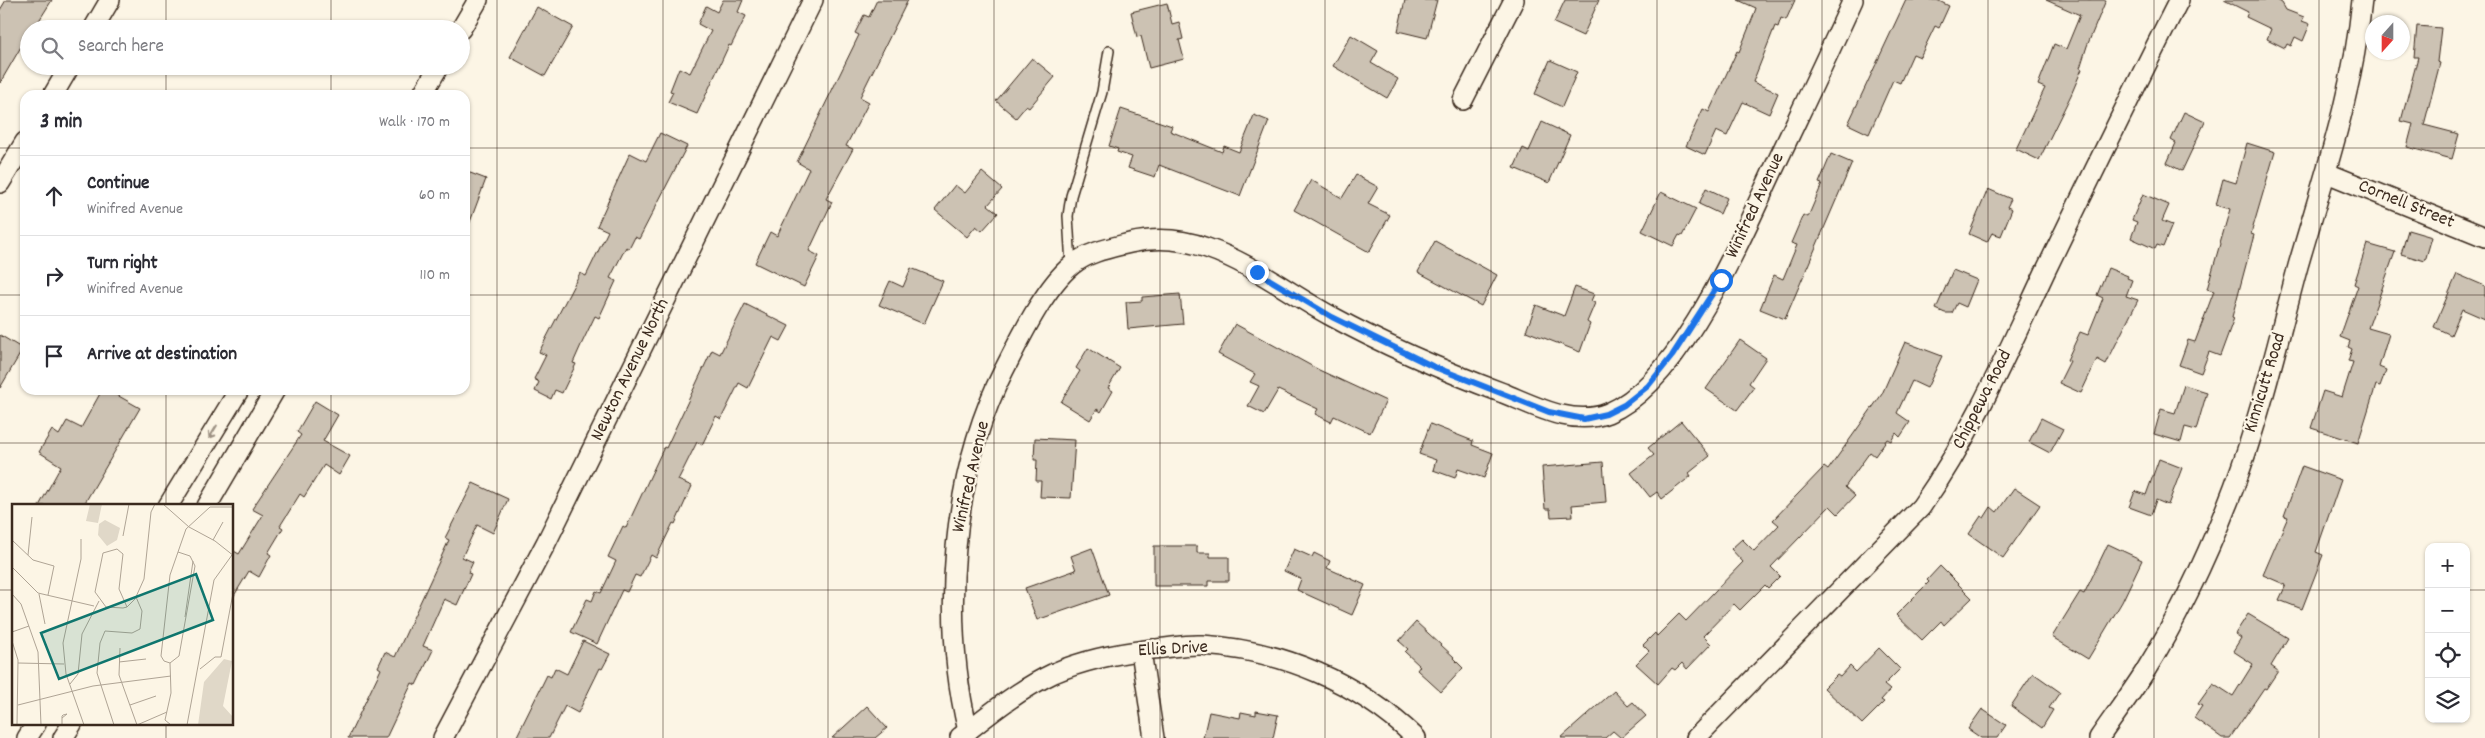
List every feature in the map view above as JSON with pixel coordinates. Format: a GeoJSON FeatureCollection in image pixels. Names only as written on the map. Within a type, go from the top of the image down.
{"type":"FeatureCollection","features":[{"type":"Feature","properties":{"kind":"street"},"geometry":{"type":"LineString","coordinates":[[98,20],[110,0]]}},
{"type":"Feature","properties":{"kind":"street"},"geometry":{"type":"LineString","coordinates":[[466,20],[478,0]]}},
{"type":"Feature","properties":{"kind":"street","name":"Newton Avenue North"},"geometry":{"type":"LineString","coordinates":[[443,738],[546,543],[813,0]]}},
{"type":"Feature","properties":{"kind":"street"},"geometry":{"type":"LineString","coordinates":[[1463,100],[1514,0]]}},
{"type":"Feature","properties":{"kind":"street","name":"Winifred Avenue"},"geometry":{"type":"LineString","coordinates":[[964,734],[952,633],[954,569],[962,502],[978,436],[999,379],[1027,324],[1071,266],[1097,251],[1140,241],[1172,238],[1209,248],[1257,272],[1332,317],[1432,366],[1549,412],[1584,419],[1606,414],[1624,405],[1648,386],[1672,356],[1721,280],[1853,0]]}},
{"type":"Feature","properties":{"kind":"street","name":"Chippewa Road"},"geometry":{"type":"LineString","coordinates":[[1696,738],[1921,507],[1941,478],[1958,451],[1991,388],[2116,122],[2179,0]]}},
{"type":"Feature","properties":{"kind":"street","name":"Kinnicutt Road"},"geometry":{"type":"LineString","coordinates":[[2099,738],[2145,672],[2187,594],[2234,487],[2275,359],[2298,266],[2327,173],[2343,113],[2358,38],[2362,0]]}},
{"type":"Feature","properties":{"kind":"street"},"geometry":{"type":"LineString","coordinates":[[56,90],[65,75]]}},
{"type":"Feature","properties":{"kind":"street"},"geometry":{"type":"LineString","coordinates":[[425,90],[434,75]]}},
{"type":"Feature","properties":{"kind":"street"},"geometry":{"type":"LineString","coordinates":[[0,183],[20,150]]}},
{"type":"Feature","properties":{"kind":"street","name":"Cornell Street"},"geometry":{"type":"LineString","coordinates":[[2327,173],[2485,238]]}},
{"type":"Feature","properties":{"kind":"street"},"geometry":{"type":"LineString","coordinates":[[169,504],[236,395]]}},
{"type":"Feature","properties":{"kind":"street"},"geometry":{"type":"LineString","coordinates":[[208,504],[272,395]]}},
{"type":"Feature","properties":{"kind":"street","name":"Ellis Drive"},"geometry":{"type":"LineString","coordinates":[[964,734],[994,710],[1053,674],[1101,656],[1141,650],[1200,645],[1282,658],[1326,676],[1367,698],[1400,722],[1416,738]]}},
{"type":"Feature","properties":{"kind":"street"},"geometry":{"type":"LineString","coordinates":[[1141,650],[1154,738]]}},
{"type":"Feature","properties":{"kind":"street"},"geometry":{"type":"LineString","coordinates":[[27,738],[35,726]]}},
{"type":"Feature","properties":{"kind":"street"},"geometry":{"type":"LineString","coordinates":[[63,738],[71,726]]}},
{"type":"Feature","properties":{"kind":"lane"},"geometry":{"type":"LineString","coordinates":[[1071,266],[1068,223],[1071,196],[1102,92],[1109,51]]}},
{"type":"Feature","properties":{"kind":"building"},"geometry":{"type":"Polygon","coordinates":[[[6,0],[52,0],[39,20],[20,20],[20,49],[0,83],[0,10],[6,0]]]}},
{"type":"Feature","properties":{"kind":"building"},"geometry":{"type":"Polygon","coordinates":[[[723,0],[743,0],[738,12],[746,16],[731,46],[729,45],[697,114],[668,102],[673,92],[670,91],[679,68],[690,73],[711,31],[698,24],[706,6],[717,12],[723,0]]]}},
{"type":"Feature","properties":{"kind":"building"},"geometry":{"type":"Polygon","coordinates":[[[877,0],[908,0],[860,97],[869,102],[846,146],[853,149],[826,199],[832,202],[809,251],[819,256],[804,287],[755,263],[770,232],[777,236],[809,169],[797,162],[859,35],[855,33],[864,15],[869,17],[877,0]]]}},
{"type":"Feature","properties":{"kind":"building"},"geometry":{"type":"Polygon","coordinates":[[[1405,0],[1437,0],[1427,38],[1398,31],[1405,0]]]}},
{"type":"Feature","properties":{"kind":"building"},"geometry":{"type":"Polygon","coordinates":[[[1565,0],[1599,0],[1583,36],[1554,23],[1565,0]]]}},
{"type":"Feature","properties":{"kind":"building"},"geometry":{"type":"Polygon","coordinates":[[[1738,0],[1795,0],[1786,20],[1781,18],[1778,27],[1775,26],[1753,82],[1778,93],[1769,114],[1743,102],[1727,136],[1716,131],[1705,155],[1686,146],[1703,109],[1709,112],[1737,51],[1739,52],[1753,17],[1756,8],[1738,0]]]}},
{"type":"Feature","properties":{"kind":"building"},"geometry":{"type":"Polygon","coordinates":[[[1906,0],[1937,0],[1949,6],[1939,28],[1935,26],[1920,57],[1913,54],[1900,83],[1893,80],[1869,134],[1848,124],[1906,0]]]}},
{"type":"Feature","properties":{"kind":"building"},"geometry":{"type":"Polygon","coordinates":[[[2046,0],[2106,0],[2087,46],[2080,68],[2082,69],[2039,160],[2016,149],[2045,88],[2038,85],[2054,44],[2066,49],[2080,15],[2046,0]]]}},
{"type":"Feature","properties":{"kind":"building"},"geometry":{"type":"Polygon","coordinates":[[[2224,0],[2277,0],[2282,3],[2286,10],[2304,17],[2302,21],[2310,24],[2303,41],[2295,37],[2291,46],[2287,44],[2285,48],[2267,39],[2271,29],[2246,17],[2248,12],[2224,0]]]}},
{"type":"Feature","properties":{"kind":"building"},"geometry":{"type":"Polygon","coordinates":[[[1167,3],[1172,24],[1179,22],[1183,39],[1179,40],[1184,59],[1149,68],[1141,36],[1137,37],[1131,12],[1167,3]]]}},
{"type":"Feature","properties":{"kind":"building"},"geometry":{"type":"Polygon","coordinates":[[[537,7],[573,27],[545,76],[510,57],[537,7]]]}},
{"type":"Feature","properties":{"kind":"building"},"geometry":{"type":"Polygon","coordinates":[[[2417,26],[2441,28],[2437,62],[2440,63],[2424,125],[2459,134],[2452,159],[2407,147],[2413,124],[2401,121],[2418,57],[2414,57],[2417,26]]]}},
{"type":"Feature","properties":{"kind":"building"},"geometry":{"type":"Polygon","coordinates":[[[1351,35],[1378,51],[1371,63],[1398,79],[1387,98],[1333,66],[1351,35]]]}},
{"type":"Feature","properties":{"kind":"building"},"geometry":{"type":"Polygon","coordinates":[[[1032,58],[1055,77],[1029,108],[1026,106],[1016,118],[996,101],[1032,58]]]}},
{"type":"Feature","properties":{"kind":"building"},"geometry":{"type":"Polygon","coordinates":[[[1550,60],[1577,72],[1562,107],[1535,94],[1550,60]]]}},
{"type":"Feature","properties":{"kind":"building"},"geometry":{"type":"Polygon","coordinates":[[[1121,109],[1172,126],[1170,131],[1222,152],[1224,146],[1239,152],[1254,115],[1269,121],[1240,196],[1159,165],[1155,177],[1128,168],[1132,157],[1117,152],[1118,149],[1109,146],[1121,109]]]}},
{"type":"Feature","properties":{"kind":"building"},"geometry":{"type":"Polygon","coordinates":[[[2184,112],[2205,122],[2182,171],[2167,163],[2176,143],[2171,140],[2184,112]]]}},
{"type":"Feature","properties":{"kind":"building"},"geometry":{"type":"Polygon","coordinates":[[[1542,122],[1570,135],[1549,183],[1514,168],[1523,148],[1529,151],[1542,122]]]}},
{"type":"Feature","properties":{"kind":"building"},"geometry":{"type":"Polygon","coordinates":[[[660,133],[687,146],[639,239],[635,237],[629,249],[626,247],[610,278],[616,281],[599,318],[595,316],[581,345],[573,363],[576,364],[562,393],[555,390],[551,399],[535,391],[539,382],[534,379],[546,355],[539,352],[580,273],[586,276],[608,231],[597,226],[630,153],[646,161],[660,133]]]}},
{"type":"Feature","properties":{"kind":"building"},"geometry":{"type":"Polygon","coordinates":[[[2247,143],[2275,152],[2251,234],[2254,235],[2232,317],[2234,318],[2220,356],[2209,352],[2201,373],[2179,365],[2188,340],[2195,342],[2214,291],[2207,289],[2230,209],[2216,205],[2223,179],[2236,183],[2247,143]]]}},
{"type":"Feature","properties":{"kind":"building"},"geometry":{"type":"Polygon","coordinates":[[[1831,154],[1852,163],[1785,319],[1760,309],[1774,275],[1783,279],[1797,245],[1791,243],[1803,215],[1808,217],[1822,184],[1819,183],[1831,154]]]}},
{"type":"Feature","properties":{"kind":"building"},"geometry":{"type":"Polygon","coordinates":[[[982,172],[1002,189],[988,205],[998,213],[982,231],[976,226],[967,237],[935,210],[955,185],[965,193],[982,172]]]}},
{"type":"Feature","properties":{"kind":"building"},"geometry":{"type":"Polygon","coordinates":[[[470,173],[486,179],[470,222],[470,173]]]}},
{"type":"Feature","properties":{"kind":"building"},"geometry":{"type":"Polygon","coordinates":[[[1356,175],[1378,187],[1368,204],[1390,215],[1369,252],[1294,210],[1311,180],[1342,198],[1356,175]]]}},
{"type":"Feature","properties":{"kind":"building"},"geometry":{"type":"Polygon","coordinates":[[[1706,188],[1727,198],[1720,214],[1699,204],[1706,188]]]}},
{"type":"Feature","properties":{"kind":"building"},"geometry":{"type":"Polygon","coordinates":[[[1988,189],[2011,199],[2007,207],[2012,209],[2001,236],[1992,233],[1987,242],[1969,234],[1988,189]]]}},
{"type":"Feature","properties":{"kind":"building"},"geometry":{"type":"Polygon","coordinates":[[[1661,192],[1696,209],[1682,236],[1679,235],[1673,246],[1642,231],[1661,192]]]}},
{"type":"Feature","properties":{"kind":"building"},"geometry":{"type":"Polygon","coordinates":[[[2143,194],[2169,205],[2162,221],[2172,225],[2163,247],[2157,245],[2155,249],[2131,238],[2137,222],[2132,220],[2143,194]]]}},
{"type":"Feature","properties":{"kind":"building"},"geometry":{"type":"Polygon","coordinates":[[[2408,230],[2432,237],[2425,261],[2401,254],[2408,230]]]}},
{"type":"Feature","properties":{"kind":"building"},"geometry":{"type":"Polygon","coordinates":[[[1435,241],[1497,275],[1481,306],[1418,272],[1435,241]]]}},
{"type":"Feature","properties":{"kind":"building"},"geometry":{"type":"Polygon","coordinates":[[[2367,244],[2395,252],[2368,328],[2389,334],[2379,367],[2386,370],[2380,386],[2376,385],[2358,443],[2311,428],[2323,391],[2342,397],[2353,362],[2348,361],[2352,349],[2348,347],[2350,341],[2340,337],[2358,286],[2354,284],[2367,244]]]}},
{"type":"Feature","properties":{"kind":"building"},"geometry":{"type":"Polygon","coordinates":[[[911,268],[943,281],[924,324],[879,305],[890,281],[903,287],[911,268]]]}},
{"type":"Feature","properties":{"kind":"building"},"geometry":{"type":"Polygon","coordinates":[[[2108,268],[2128,276],[2127,278],[2132,280],[2126,296],[2138,300],[2106,364],[2097,359],[2081,393],[2059,383],[2070,361],[2067,360],[2080,332],[2088,335],[2103,298],[2097,295],[2108,268]]]}},
{"type":"Feature","properties":{"kind":"building"},"geometry":{"type":"Polygon","coordinates":[[[1953,270],[1977,280],[1966,307],[1957,303],[1952,313],[1945,313],[1936,309],[1953,270]]]}},
{"type":"Feature","properties":{"kind":"building"},"geometry":{"type":"Polygon","coordinates":[[[2457,274],[2485,286],[2485,319],[2462,309],[2451,335],[2434,327],[2457,274]]]}},
{"type":"Feature","properties":{"kind":"building"},"geometry":{"type":"Polygon","coordinates":[[[1575,287],[1594,294],[1591,301],[1595,303],[1587,322],[1590,324],[1580,352],[1526,331],[1536,305],[1564,316],[1575,287]]]}},
{"type":"Feature","properties":{"kind":"building"},"geometry":{"type":"Polygon","coordinates":[[[1180,294],[1183,324],[1128,329],[1126,302],[1142,301],[1142,297],[1180,294]]]}},
{"type":"Feature","properties":{"kind":"building"},"geometry":{"type":"Polygon","coordinates":[[[745,304],[789,326],[781,341],[773,337],[748,388],[739,383],[721,419],[716,416],[702,445],[697,442],[678,480],[692,486],[675,524],[673,523],[656,558],[651,555],[640,577],[635,575],[627,592],[622,590],[597,644],[571,632],[587,599],[592,601],[596,591],[601,593],[616,561],[608,557],[623,526],[626,528],[712,350],[720,354],[745,304]]]}},
{"type":"Feature","properties":{"kind":"building"},"geometry":{"type":"Polygon","coordinates":[[[1235,324],[1319,370],[1386,401],[1370,433],[1334,416],[1331,422],[1315,414],[1318,409],[1278,390],[1264,414],[1248,406],[1259,386],[1250,382],[1255,374],[1218,354],[1235,324]]]}},
{"type":"Feature","properties":{"kind":"building"},"geometry":{"type":"Polygon","coordinates":[[[0,335],[20,347],[20,354],[0,388],[0,335]]]}},
{"type":"Feature","properties":{"kind":"building"},"geometry":{"type":"Polygon","coordinates":[[[1740,340],[1766,358],[1749,383],[1754,387],[1737,410],[1706,389],[1740,340]]]}},
{"type":"Feature","properties":{"kind":"building"},"geometry":{"type":"Polygon","coordinates":[[[1905,342],[1942,356],[1927,388],[1912,381],[1897,413],[1910,422],[1900,437],[1896,433],[1891,441],[1887,439],[1875,456],[1870,452],[1845,487],[1855,496],[1838,514],[1830,506],[1771,567],[1780,576],[1768,588],[1765,585],[1740,610],[1734,604],[1703,636],[1711,644],[1687,669],[1682,663],[1675,670],[1672,668],[1658,684],[1636,664],[1649,651],[1643,645],[1655,633],[1657,636],[1679,614],[1686,621],[1743,562],[1731,549],[1742,539],[1754,551],[1779,525],[1773,520],[1824,467],[1828,470],[1882,394],[1905,342]]]}},
{"type":"Feature","properties":{"kind":"building"},"geometry":{"type":"Polygon","coordinates":[[[1088,348],[1120,368],[1108,388],[1113,391],[1101,412],[1097,409],[1090,420],[1061,402],[1080,371],[1076,368],[1088,348]]]}},
{"type":"Feature","properties":{"kind":"building"},"geometry":{"type":"Polygon","coordinates":[[[2184,385],[2207,392],[2196,430],[2185,427],[2181,442],[2154,434],[2161,409],[2175,413],[2184,385]]]}},
{"type":"Feature","properties":{"kind":"building"},"geometry":{"type":"Polygon","coordinates":[[[99,395],[117,395],[140,408],[84,504],[40,504],[61,466],[39,452],[52,430],[59,435],[67,421],[81,428],[99,395]]]}},
{"type":"Feature","properties":{"kind":"building"},"geometry":{"type":"Polygon","coordinates":[[[315,401],[338,415],[323,441],[350,456],[339,475],[324,465],[304,497],[300,494],[280,526],[283,528],[268,553],[271,555],[259,577],[249,571],[234,596],[234,551],[239,554],[263,515],[252,509],[301,435],[297,432],[315,401]]]}},
{"type":"Feature","properties":{"kind":"building"},"geometry":{"type":"Polygon","coordinates":[[[2041,418],[2063,429],[2050,453],[2029,442],[2041,418]]]}},
{"type":"Feature","properties":{"kind":"building"},"geometry":{"type":"Polygon","coordinates":[[[1681,421],[1710,456],[1689,473],[1691,476],[1662,499],[1657,492],[1650,497],[1631,473],[1654,455],[1648,448],[1681,421]]]}},
{"type":"Feature","properties":{"kind":"building"},"geometry":{"type":"Polygon","coordinates":[[[1430,424],[1473,441],[1472,445],[1493,453],[1484,478],[1458,469],[1455,478],[1433,470],[1436,460],[1419,454],[1430,424]]]}},
{"type":"Feature","properties":{"kind":"building"},"geometry":{"type":"Polygon","coordinates":[[[1035,438],[1075,440],[1071,498],[1040,497],[1041,481],[1036,481],[1037,460],[1034,460],[1035,438]]]}},
{"type":"Feature","properties":{"kind":"building"},"geometry":{"type":"Polygon","coordinates":[[[2159,459],[2182,468],[2168,505],[2156,500],[2151,515],[2129,507],[2135,491],[2146,495],[2159,459]]]}},
{"type":"Feature","properties":{"kind":"building"},"geometry":{"type":"Polygon","coordinates":[[[1603,462],[1606,502],[1572,505],[1573,516],[1551,517],[1550,509],[1545,509],[1542,467],[1603,462]]]}},
{"type":"Feature","properties":{"kind":"building"},"geometry":{"type":"Polygon","coordinates":[[[2302,466],[2341,480],[2316,552],[2323,555],[2302,609],[2279,600],[2286,585],[2263,575],[2288,517],[2284,516],[2302,466]]]}},
{"type":"Feature","properties":{"kind":"building"},"geometry":{"type":"Polygon","coordinates":[[[473,483],[508,499],[493,533],[477,525],[462,557],[473,562],[468,573],[471,574],[457,605],[444,599],[423,646],[433,650],[416,685],[412,683],[386,738],[348,738],[381,669],[378,667],[385,652],[395,657],[449,540],[445,538],[473,483]]]}},
{"type":"Feature","properties":{"kind":"building"},"geometry":{"type":"Polygon","coordinates":[[[2014,488],[2040,505],[2003,558],[1969,534],[1981,516],[1984,518],[1991,507],[1997,512],[2014,488]]]}},
{"type":"Feature","properties":{"kind":"building"},"geometry":{"type":"Polygon","coordinates":[[[2108,544],[2142,560],[2122,602],[2088,659],[2052,637],[2080,592],[2084,594],[2108,544]]]}},
{"type":"Feature","properties":{"kind":"building"},"geometry":{"type":"Polygon","coordinates":[[[1154,546],[1197,546],[1197,553],[1210,553],[1210,557],[1229,557],[1229,581],[1208,581],[1208,586],[1154,586],[1154,546]]]}},
{"type":"Feature","properties":{"kind":"building"},"geometry":{"type":"Polygon","coordinates":[[[1092,548],[1109,595],[1037,620],[1025,588],[1076,570],[1071,556],[1092,548]]]}},
{"type":"Feature","properties":{"kind":"building"},"geometry":{"type":"Polygon","coordinates":[[[1294,549],[1312,557],[1314,553],[1330,561],[1327,568],[1365,585],[1352,615],[1297,590],[1301,579],[1284,571],[1294,549]]]}},
{"type":"Feature","properties":{"kind":"building"},"geometry":{"type":"Polygon","coordinates":[[[1940,566],[1972,598],[1944,625],[1941,621],[1922,640],[1896,615],[1929,582],[1927,580],[1940,566]]]}},
{"type":"Feature","properties":{"kind":"building"},"geometry":{"type":"Polygon","coordinates":[[[2248,614],[2288,638],[2271,666],[2278,671],[2230,738],[2222,738],[2194,718],[2202,706],[2198,704],[2213,683],[2233,696],[2253,664],[2233,651],[2241,638],[2235,634],[2248,614]]]}},
{"type":"Feature","properties":{"kind":"building"},"geometry":{"type":"Polygon","coordinates":[[[1416,622],[1454,657],[1463,668],[1441,692],[1417,670],[1420,666],[1405,652],[1408,649],[1399,641],[1416,622]]]}},
{"type":"Feature","properties":{"kind":"building"},"geometry":{"type":"Polygon","coordinates":[[[583,641],[610,654],[602,669],[600,668],[578,713],[565,706],[549,738],[516,738],[547,675],[551,677],[555,668],[567,674],[583,641]]]}},
{"type":"Feature","properties":{"kind":"building"},"geometry":{"type":"Polygon","coordinates":[[[1879,648],[1900,669],[1884,685],[1890,690],[1881,700],[1884,702],[1862,724],[1824,688],[1837,675],[1840,677],[1850,666],[1856,672],[1879,648]]]}},
{"type":"Feature","properties":{"kind":"building"},"geometry":{"type":"Polygon","coordinates":[[[2033,673],[2060,692],[2049,708],[2053,710],[2042,728],[2011,706],[2033,673]]]}},
{"type":"Feature","properties":{"kind":"building"},"geometry":{"type":"Polygon","coordinates":[[[1614,691],[1628,706],[1633,702],[1646,716],[1621,738],[1613,731],[1605,738],[1561,738],[1614,691]]]}},
{"type":"Feature","properties":{"kind":"building"},"geometry":{"type":"Polygon","coordinates":[[[867,706],[887,728],[875,738],[832,738],[867,706]]]}},
{"type":"Feature","properties":{"kind":"building"},"geometry":{"type":"Polygon","coordinates":[[[1982,709],[2006,725],[1997,738],[1981,738],[1968,729],[1982,709]]]}},
{"type":"Feature","properties":{"kind":"building"},"geometry":{"type":"Polygon","coordinates":[[[1256,711],[1278,715],[1273,738],[1203,738],[1209,712],[1240,718],[1241,712],[1256,715],[1256,711]]]}},
{"type":"Feature","properties":{"kind":"route"},"geometry":{"type":"LineString","coordinates":[[1257,272],[1332,317],[1432,366],[1549,412],[1584,419],[1606,414],[1624,405],[1648,386],[1672,356],[1721,280]]}}]}
